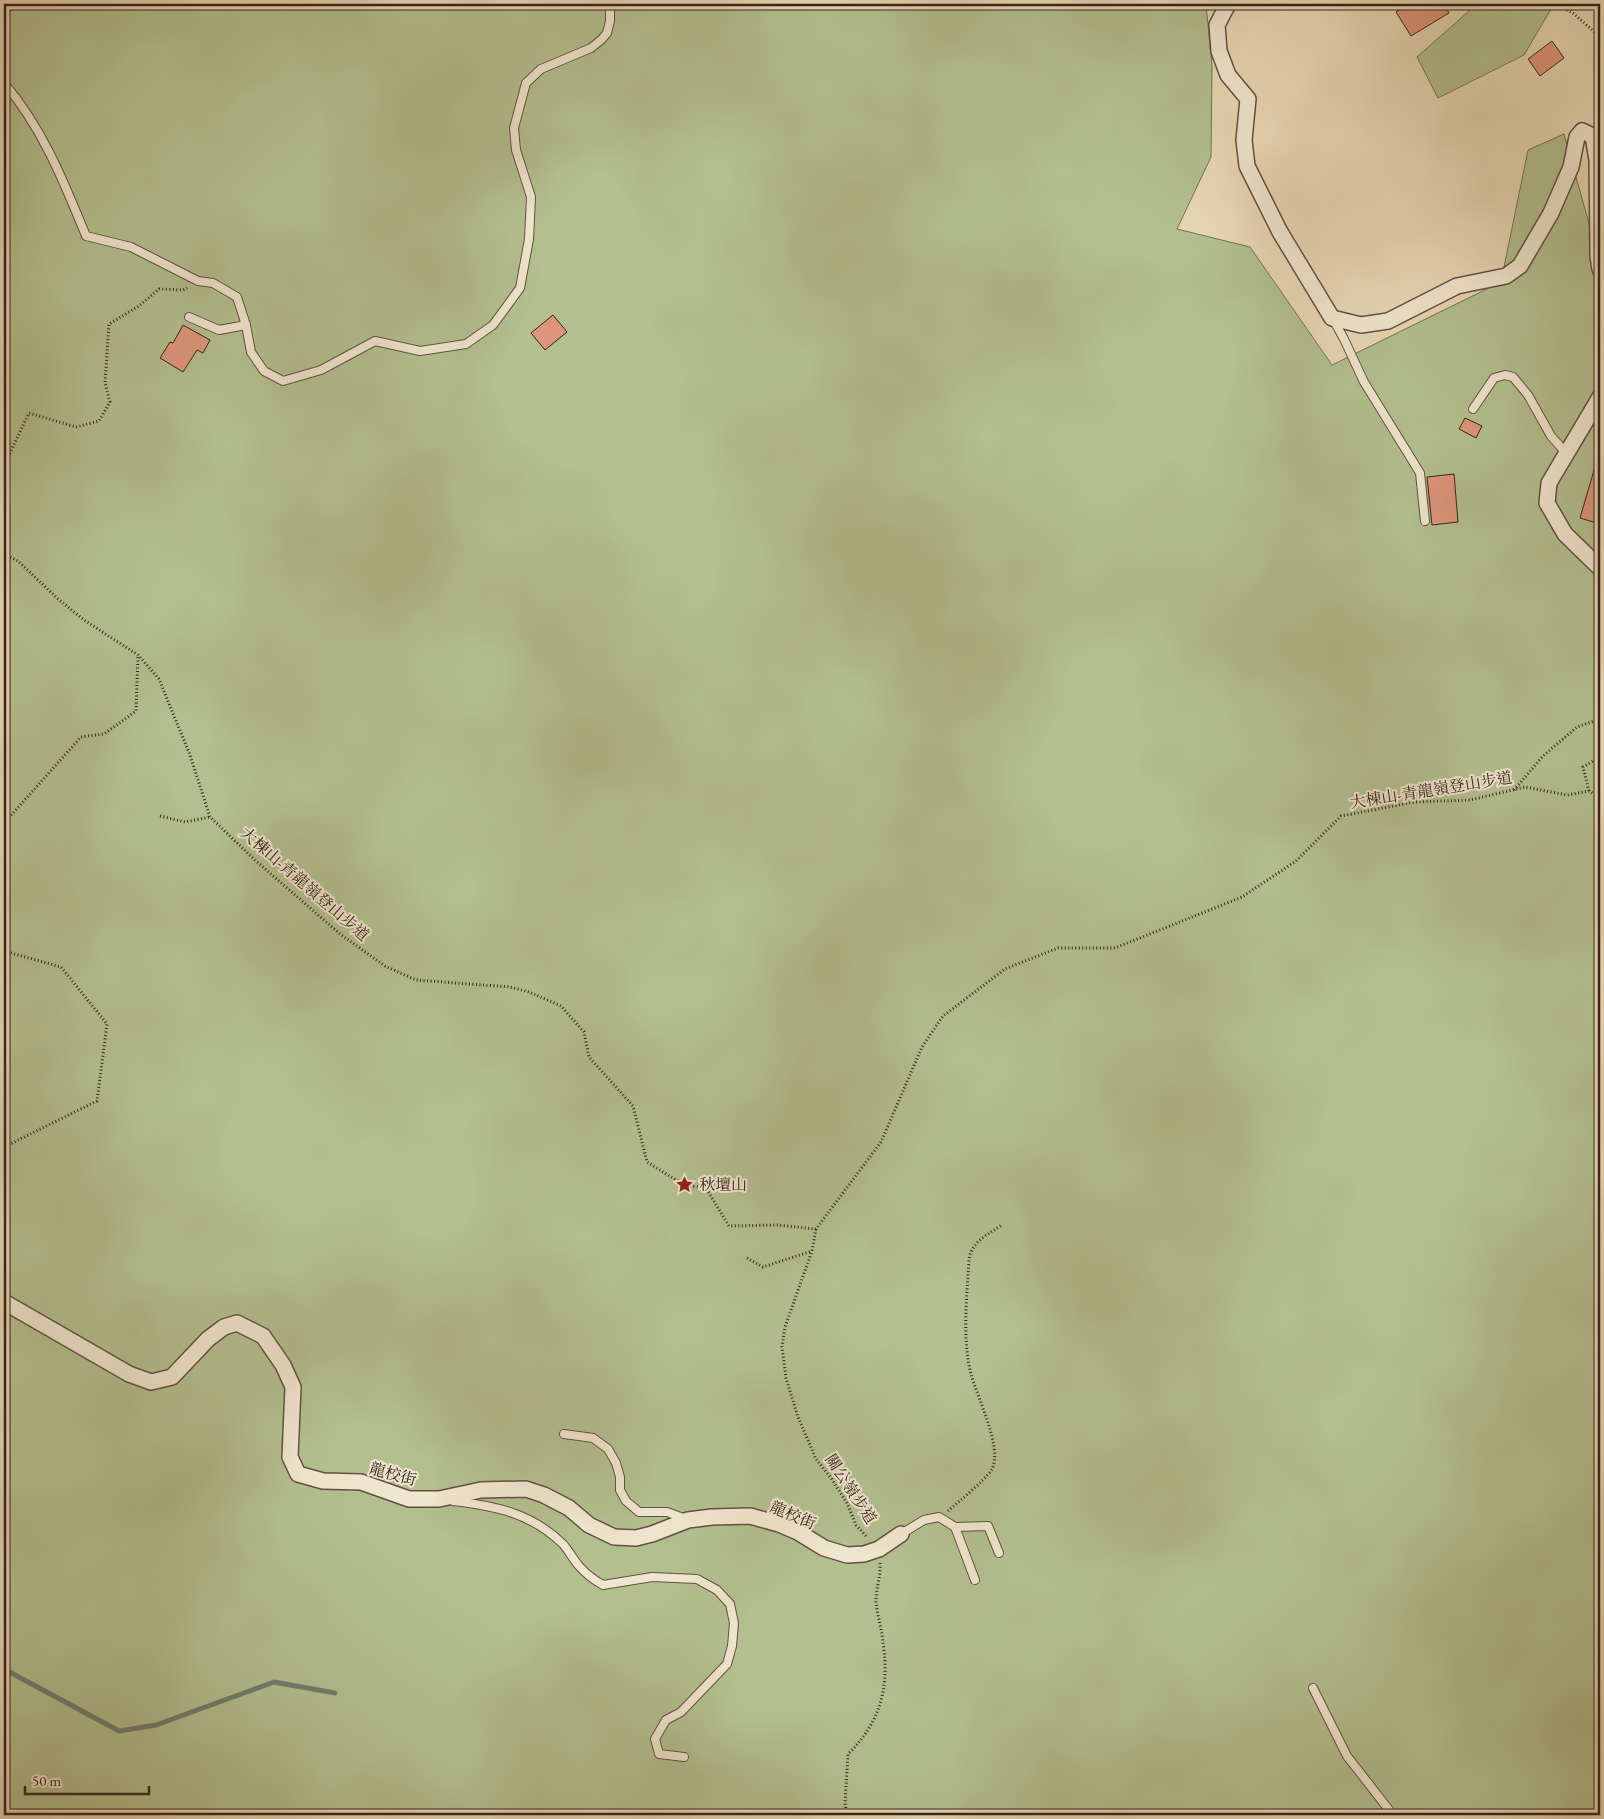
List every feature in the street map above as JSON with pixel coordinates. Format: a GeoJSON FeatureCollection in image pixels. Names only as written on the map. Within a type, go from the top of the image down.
{"type":"FeatureCollection","features":[{"type":"Feature","properties":{"kind":"street"},"geometry":{"type":"LineString","coordinates":[[1228,4],[1217,25],[1220,51],[1228,75],[1248,99],[1244,140],[1247,166],[1280,232],[1332,318],[1361,325],[1388,321],[1457,286],[1506,276],[1520,266],[1551,213],[1571,167],[1577,138],[1582,131],[1593,136],[1597,160],[1598,256],[1600,269]]}},
{"type":"Feature","properties":{"kind":"street"},"geometry":{"type":"LineString","coordinates":[[1600,397],[1549,483],[1547,503],[1566,534],[1600,568]]}},
{"type":"Feature","properties":{"kind":"street","name":"龍校街"},"geometry":{"type":"LineString","coordinates":[[4,1302],[129,1374],[151,1382],[172,1377],[208,1339],[224,1327],[237,1323],[263,1336],[283,1365],[293,1387],[290,1457],[298,1474],[323,1481],[361,1482],[409,1499],[439,1499],[481,1490],[526,1489],[544,1495],[569,1508],[589,1525],[614,1537],[636,1538],[688,1520],[712,1516],[750,1516],[779,1524],[798,1532],[824,1548],[847,1555],[864,1554],[879,1549],[901,1534]]}},
{"type":"Feature","properties":{"kind":"lane"},"geometry":{"type":"LineString","coordinates":[[4,83],[32,121],[53,159],[86,236],[131,247],[198,281],[213,283],[237,297],[246,325],[251,352],[264,371],[283,381],[321,370],[375,341],[420,351],[466,344],[493,325],[520,288],[530,239],[531,198],[516,150],[514,128],[526,83],[540,69],[591,48],[601,40],[607,33],[610,21],[610,4]]}},
{"type":"Feature","properties":{"kind":"lane"},"geometry":{"type":"LineString","coordinates":[[189,317],[219,330],[246,325]]}},
{"type":"Feature","properties":{"kind":"lane"},"geometry":{"type":"LineString","coordinates":[[1332,318],[1364,382],[1420,473],[1425,521]]}},
{"type":"Feature","properties":{"kind":"lane"},"geometry":{"type":"LineString","coordinates":[[1473,409],[1494,378],[1505,375],[1514,377],[1528,395],[1550,436],[1567,454]]}},
{"type":"Feature","properties":{"kind":"lane"},"geometry":{"type":"LineString","coordinates":[[564,1434],[593,1438],[608,1449],[616,1463],[620,1477],[620,1490],[626,1501],[639,1512],[668,1512],[688,1520]]}},
{"type":"Feature","properties":{"kind":"lane"},"geometry":{"type":"LineString","coordinates":[[439,1499],[489,1505],[523,1516],[546,1529],[564,1546],[589,1577],[603,1585],[652,1577],[697,1579],[717,1590],[730,1604],[734,1623],[732,1646],[727,1664],[681,1712],[666,1720],[655,1739],[659,1754],[684,1757]]}},
{"type":"Feature","properties":{"kind":"lane"},"geometry":{"type":"LineString","coordinates":[[901,1534],[924,1520],[939,1517],[955,1527],[988,1526],[999,1553]]}},
{"type":"Feature","properties":{"kind":"lane"},"geometry":{"type":"LineString","coordinates":[[955,1527],[975,1580]]}},
{"type":"Feature","properties":{"kind":"lane"},"geometry":{"type":"LineString","coordinates":[[1313,1688],[1347,1756],[1393,1815]]}},
{"type":"Feature","properties":{"kind":"path"},"geometry":{"type":"LineString","coordinates":[[1554,4],[1573,13],[1600,37]]}},
{"type":"Feature","properties":{"kind":"path"},"geometry":{"type":"LineString","coordinates":[[4,474],[6,461],[29,412],[76,427],[99,421],[110,402],[105,383],[109,324],[139,306],[159,289],[183,290],[198,281]]}},
{"type":"Feature","properties":{"kind":"path","name":"大棟山-青龍嶺登山步道"},"geometry":{"type":"LineString","coordinates":[[4,554],[18,561],[57,598],[84,620],[138,655],[159,679],[190,755],[210,817],[256,861],[340,934],[385,966],[416,980],[510,987],[529,992],[561,1006],[584,1032],[589,1057],[633,1106],[647,1162],[685,1184],[706,1188],[729,1226],[777,1225],[816,1229],[880,1142],[922,1047],[943,1016],[1005,970],[1058,948],[1115,948],[1242,897],[1296,861],[1341,816],[1415,802],[1470,800],[1525,787],[1567,795],[1589,791]]}},
{"type":"Feature","properties":{"kind":"path"},"geometry":{"type":"LineString","coordinates":[[4,827],[6,821],[80,738],[104,734],[136,711],[138,655]]}},
{"type":"Feature","properties":{"kind":"path"},"geometry":{"type":"LineString","coordinates":[[1514,790],[1543,756],[1577,727],[1600,719]]}},
{"type":"Feature","properties":{"kind":"path"},"geometry":{"type":"LineString","coordinates":[[1600,757],[1583,767],[1589,791],[1600,798]]}},
{"type":"Feature","properties":{"kind":"path"},"geometry":{"type":"LineString","coordinates":[[160,816],[185,822],[210,817]]}},
{"type":"Feature","properties":{"kind":"path"},"geometry":{"type":"LineString","coordinates":[[4,951],[61,967],[107,1024],[97,1101],[4,1147]]}},
{"type":"Feature","properties":{"kind":"path"},"geometry":{"type":"LineString","coordinates":[[939,1517],[970,1492],[992,1469],[996,1455],[994,1440],[971,1373],[967,1345],[967,1309],[970,1254],[977,1242],[1002,1225]]}},
{"type":"Feature","properties":{"kind":"path","name":"關公嶺步道"},"geometry":{"type":"LineString","coordinates":[[816,1229],[812,1251],[785,1327],[782,1347],[786,1378],[798,1417],[816,1459],[831,1478],[856,1525],[879,1549]]}},
{"type":"Feature","properties":{"kind":"path"},"geometry":{"type":"LineString","coordinates":[[746,1258],[763,1267],[812,1251]]}},
{"type":"Feature","properties":{"kind":"path"},"geometry":{"type":"LineString","coordinates":[[847,1815],[848,1754],[863,1740],[879,1710],[885,1682],[884,1645],[876,1601],[881,1571],[879,1549]]}},
{"type":"Feature","properties":{"kind":"green space"},"geometry":{"type":"Polygon","coordinates":[[[4,4],[1206,4],[1212,66],[1211,157],[1177,229],[1250,247],[1332,365],[1501,282],[1528,150],[1564,134],[1600,263],[1600,1815],[4,1815],[4,4]]]}},
{"type":"Feature","properties":{"kind":"green space"},"geometry":{"type":"Polygon","coordinates":[[[1465,4],[1554,4],[1524,55],[1438,98],[1417,57],[1469,11],[1465,4]]]}},
{"type":"Feature","properties":{"kind":"building"},"geometry":{"type":"Polygon","coordinates":[[[1410,4],[1444,4],[1449,13],[1411,36],[1396,12],[1410,4]]]}},
{"type":"Feature","properties":{"kind":"building"},"geometry":{"type":"Polygon","coordinates":[[[1552,41],[1564,58],[1540,76],[1528,59],[1552,41]]]}},
{"type":"Feature","properties":{"kind":"building"},"geometry":{"type":"Polygon","coordinates":[[[553,315],[567,332],[545,350],[531,333],[553,315]]]}},
{"type":"Feature","properties":{"kind":"building"},"geometry":{"type":"Polygon","coordinates":[[[183,325],[210,340],[203,353],[197,350],[183,372],[160,358],[170,342],[173,343],[183,325]]]}},
{"type":"Feature","properties":{"kind":"building"},"geometry":{"type":"Polygon","coordinates":[[[1465,418],[1482,426],[1476,438],[1459,429],[1465,418]]]}},
{"type":"Feature","properties":{"kind":"building"},"geometry":{"type":"Polygon","coordinates":[[[1597,460],[1600,461],[1600,524],[1580,518],[1597,460]]]}},
{"type":"Feature","properties":{"kind":"building"},"geometry":{"type":"Polygon","coordinates":[[[1454,474],[1458,522],[1432,525],[1427,477],[1454,474]]]}},
{"type":"Feature","properties":{"kind":"waterway"},"geometry":{"type":"LineString","coordinates":[[4,1669],[119,1731],[156,1725],[274,1682],[335,1693]]}},
{"type":"Feature","properties":{"kind":"place","name":"秋壇山"},"geometry":{"type":"Point","coordinates":[685,1184]}}]}
